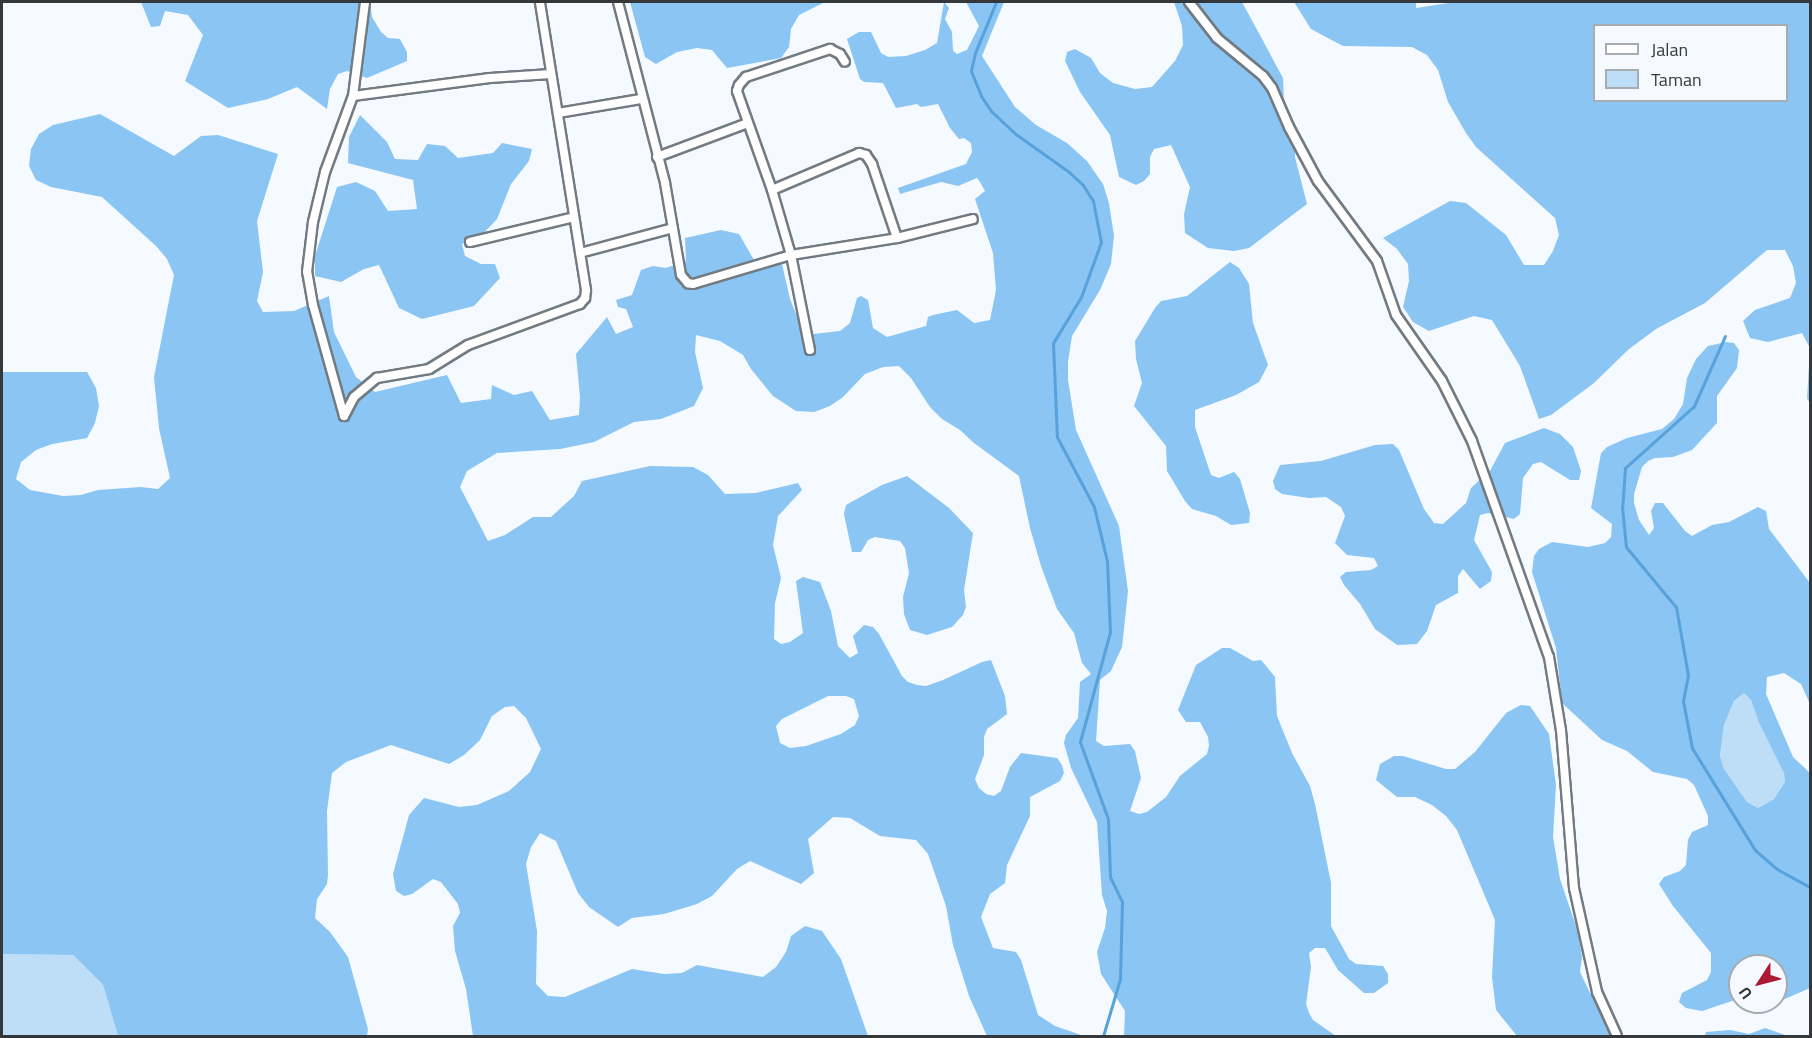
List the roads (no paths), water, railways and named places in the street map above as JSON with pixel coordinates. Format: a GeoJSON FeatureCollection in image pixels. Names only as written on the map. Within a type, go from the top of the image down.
{"type":"FeatureCollection","features":[{"type":"Feature","properties":{"kind":"street"},"geometry":{"type":"LineString","coordinates":[[365,2],[353,96],[325,171],[314,222],[307,272],[313,305],[344,416],[354,397],[377,378],[429,369],[468,345],[580,304],[585,298],[586,290],[540,2]]}},
{"type":"Feature","properties":{"kind":"street"},"geometry":{"type":"LineString","coordinates":[[618,2],[657,157],[681,275],[688,284],[791,255],[897,238],[973,219]]}},
{"type":"Feature","properties":{"kind":"street"},"geometry":{"type":"LineString","coordinates":[[1189,2],[1217,38],[1263,76],[1272,88],[1289,128],[1318,181],[1377,261],[1396,315],[1432,365],[1472,441],[1550,657],[1561,730],[1575,888],[1595,984],[1617,1036]]}},
{"type":"Feature","properties":{"kind":"street"},"geometry":{"type":"LineString","coordinates":[[810,350],[791,255],[772,190],[737,92],[739,85],[746,77],[830,50],[840,54],[845,62]]}},
{"type":"Feature","properties":{"kind":"street"},"geometry":{"type":"LineString","coordinates":[[353,96],[490,78],[551,74]]}},
{"type":"Feature","properties":{"kind":"street"},"geometry":{"type":"LineString","coordinates":[[558,113],[641,99]]}},
{"type":"Feature","properties":{"kind":"street"},"geometry":{"type":"LineString","coordinates":[[657,157],[748,123]]}},
{"type":"Feature","properties":{"kind":"street"},"geometry":{"type":"LineString","coordinates":[[772,190],[859,153],[866,155],[872,165],[897,238]]}},
{"type":"Feature","properties":{"kind":"street"},"geometry":{"type":"LineString","coordinates":[[470,242],[574,217]]}},
{"type":"Feature","properties":{"kind":"street"},"geometry":{"type":"LineString","coordinates":[[580,253],[673,228]]}},
{"type":"Feature","properties":{"kind":"waterway"},"geometry":{"type":"LineString","coordinates":[[996,2],[975,53],[971,71],[981,96],[991,111],[1017,135],[1069,172],[1083,185],[1093,201],[1101,242],[1081,297],[1053,343],[1057,437],[1094,507],[1107,561],[1110,632],[1080,742],[1108,819],[1110,877],[1122,902],[1120,979],[1103,1036]]}},
{"type":"Feature","properties":{"kind":"waterway"},"geometry":{"type":"LineString","coordinates":[[1725,336],[1694,406],[1625,468],[1622,507],[1626,547],[1676,607],[1688,675],[1683,701],[1692,748],[1755,850],[1777,869],[1810,887]]}}]}
